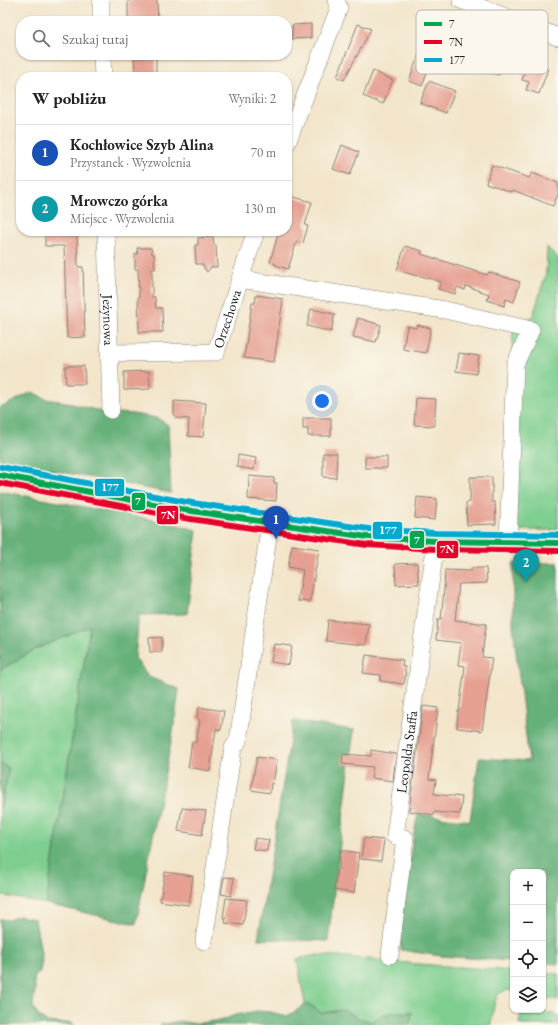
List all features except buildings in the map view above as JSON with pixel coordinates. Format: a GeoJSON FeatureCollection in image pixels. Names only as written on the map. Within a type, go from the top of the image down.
{"type":"FeatureCollection","features":[{"type":"Feature","properties":{"kind":"street"},"geometry":{"type":"LineString","coordinates":[[101,0],[102,16]]}},
{"type":"Feature","properties":{"kind":"street"},"geometry":{"type":"LineString","coordinates":[[292,130],[339,8],[336,0]]}},
{"type":"Feature","properties":{"kind":"street"},"geometry":{"type":"LineString","coordinates":[[461,0],[487,10]]}},
{"type":"Feature","properties":{"kind":"street"},"geometry":{"type":"LineString","coordinates":[[548,34],[558,38]]}},
{"type":"Feature","properties":{"kind":"street"},"geometry":{"type":"LineString","coordinates":[[102,60],[103,72]]}},
{"type":"Feature","properties":{"kind":"street","name":"Jeżynowa"},"geometry":{"type":"LineString","coordinates":[[106,236],[111,410]]}},
{"type":"Feature","properties":{"kind":"street","name":"Orzechowa"},"geometry":{"type":"LineString","coordinates":[[109,353],[216,352],[254,236]]}},
{"type":"Feature","properties":{"kind":"street"},"geometry":{"type":"LineString","coordinates":[[240,279],[445,310],[531,330],[514,364],[508,542]]}},
{"type":"Feature","properties":{"kind":"street"},"geometry":{"type":"LineString","coordinates":[[0,475],[185,510],[368,538],[436,541],[558,543]]}},
{"type":"Feature","properties":{"kind":"street"},"geometry":{"type":"LineString","coordinates":[[204,941],[233,748],[238,740],[270,523]]}},
{"type":"Feature","properties":{"kind":"street","name":"Leopolda Staffa"},"geometry":{"type":"LineString","coordinates":[[390,955],[405,838],[395,836],[436,541]]}},
{"type":"Feature","properties":{"kind":"green space"},"geometry":{"type":"Polygon","coordinates":[[[547,247],[558,258],[558,530],[505,530],[513,330],[533,316],[546,273],[547,247]]]}},
{"type":"Feature","properties":{"kind":"green space"},"geometry":{"type":"Polygon","coordinates":[[[32,392],[46,399],[65,402],[103,412],[133,414],[157,418],[168,425],[171,493],[0,460],[0,406],[4,406],[32,392]]]}},
{"type":"Feature","properties":{"kind":"green space"},"geometry":{"type":"Polygon","coordinates":[[[0,491],[174,524],[197,530],[187,614],[139,615],[135,658],[149,677],[179,689],[173,732],[136,924],[46,904],[90,626],[36,649],[0,670],[0,491]]]}},
{"type":"Feature","properties":{"kind":"green space"},"geometry":{"type":"Polygon","coordinates":[[[513,563],[558,563],[558,964],[546,963],[546,869],[510,869],[510,961],[441,956],[401,950],[399,923],[418,814],[470,821],[479,758],[529,761],[513,626],[513,563]]]}},
{"type":"Feature","properties":{"kind":"green space"},"geometry":{"type":"Polygon","coordinates":[[[90,626],[46,904],[0,895],[0,809],[9,768],[0,764],[0,670],[36,649],[90,626]]]}},
{"type":"Feature","properties":{"kind":"green space"},"geometry":{"type":"Polygon","coordinates":[[[293,721],[354,730],[328,941],[258,939],[293,721]]]}},
{"type":"Feature","properties":{"kind":"green space"},"geometry":{"type":"Polygon","coordinates":[[[0,764],[9,768],[0,809],[0,764]]]}},
{"type":"Feature","properties":{"kind":"green space"},"geometry":{"type":"Polygon","coordinates":[[[19,916],[35,919],[42,959],[40,972],[34,978],[35,989],[33,1006],[37,1014],[46,1022],[71,1023],[75,1025],[0,1025],[0,919],[8,920],[19,916]]]}},
{"type":"Feature","properties":{"kind":"green space"},"geometry":{"type":"Polygon","coordinates":[[[317,955],[338,956],[510,971],[510,990],[505,991],[498,995],[491,1025],[410,1025],[412,1012],[391,1013],[371,1022],[358,1018],[344,1010],[321,1013],[312,1006],[305,1004],[297,959],[317,955]]]}},
{"type":"Feature","properties":{"kind":"green space"},"geometry":{"type":"Polygon","coordinates":[[[546,973],[558,974],[558,1000],[546,998],[546,973]]]}},
{"type":"Feature","properties":{"kind":"green space"},"geometry":{"type":"Polygon","coordinates":[[[305,1004],[312,1006],[321,1013],[344,1010],[358,1018],[371,1022],[381,1015],[395,1012],[412,1012],[410,1025],[160,1025],[179,1021],[196,1024],[223,1020],[235,1015],[257,1011],[271,1012],[287,1016],[305,1004]]]}},
{"type":"Feature","properties":{"kind":"green space"},"geometry":{"type":"Polygon","coordinates":[[[546,1012],[558,1016],[558,1025],[520,1025],[520,1017],[523,1013],[546,1012]]]}},
{"type":"Feature","properties":{"kind":"transit line","name":"177"},"geometry":{"type":"LineString","coordinates":[[1,467],[186,502],[369,529],[436,533],[558,535]]}},
{"type":"Feature","properties":{"kind":"transit line","name":"7"},"geometry":{"type":"LineString","coordinates":[[0,475],[185,510],[368,537],[436,541],[558,543]]}},
{"type":"Feature","properties":{"kind":"transit line","name":"7N"},"geometry":{"type":"LineString","coordinates":[[0,483],[184,518],[367,545],[436,549],[558,551]]}},
{"type":"Feature","properties":{"kind":"place","name":"Kochłowice Szyb Alina"},"geometry":{"type":"Point","coordinates":[276,539]}},
{"type":"Feature","properties":{"kind":"place","name":"Mrowczo górka"},"geometry":{"type":"Point","coordinates":[526,582]}}]}
